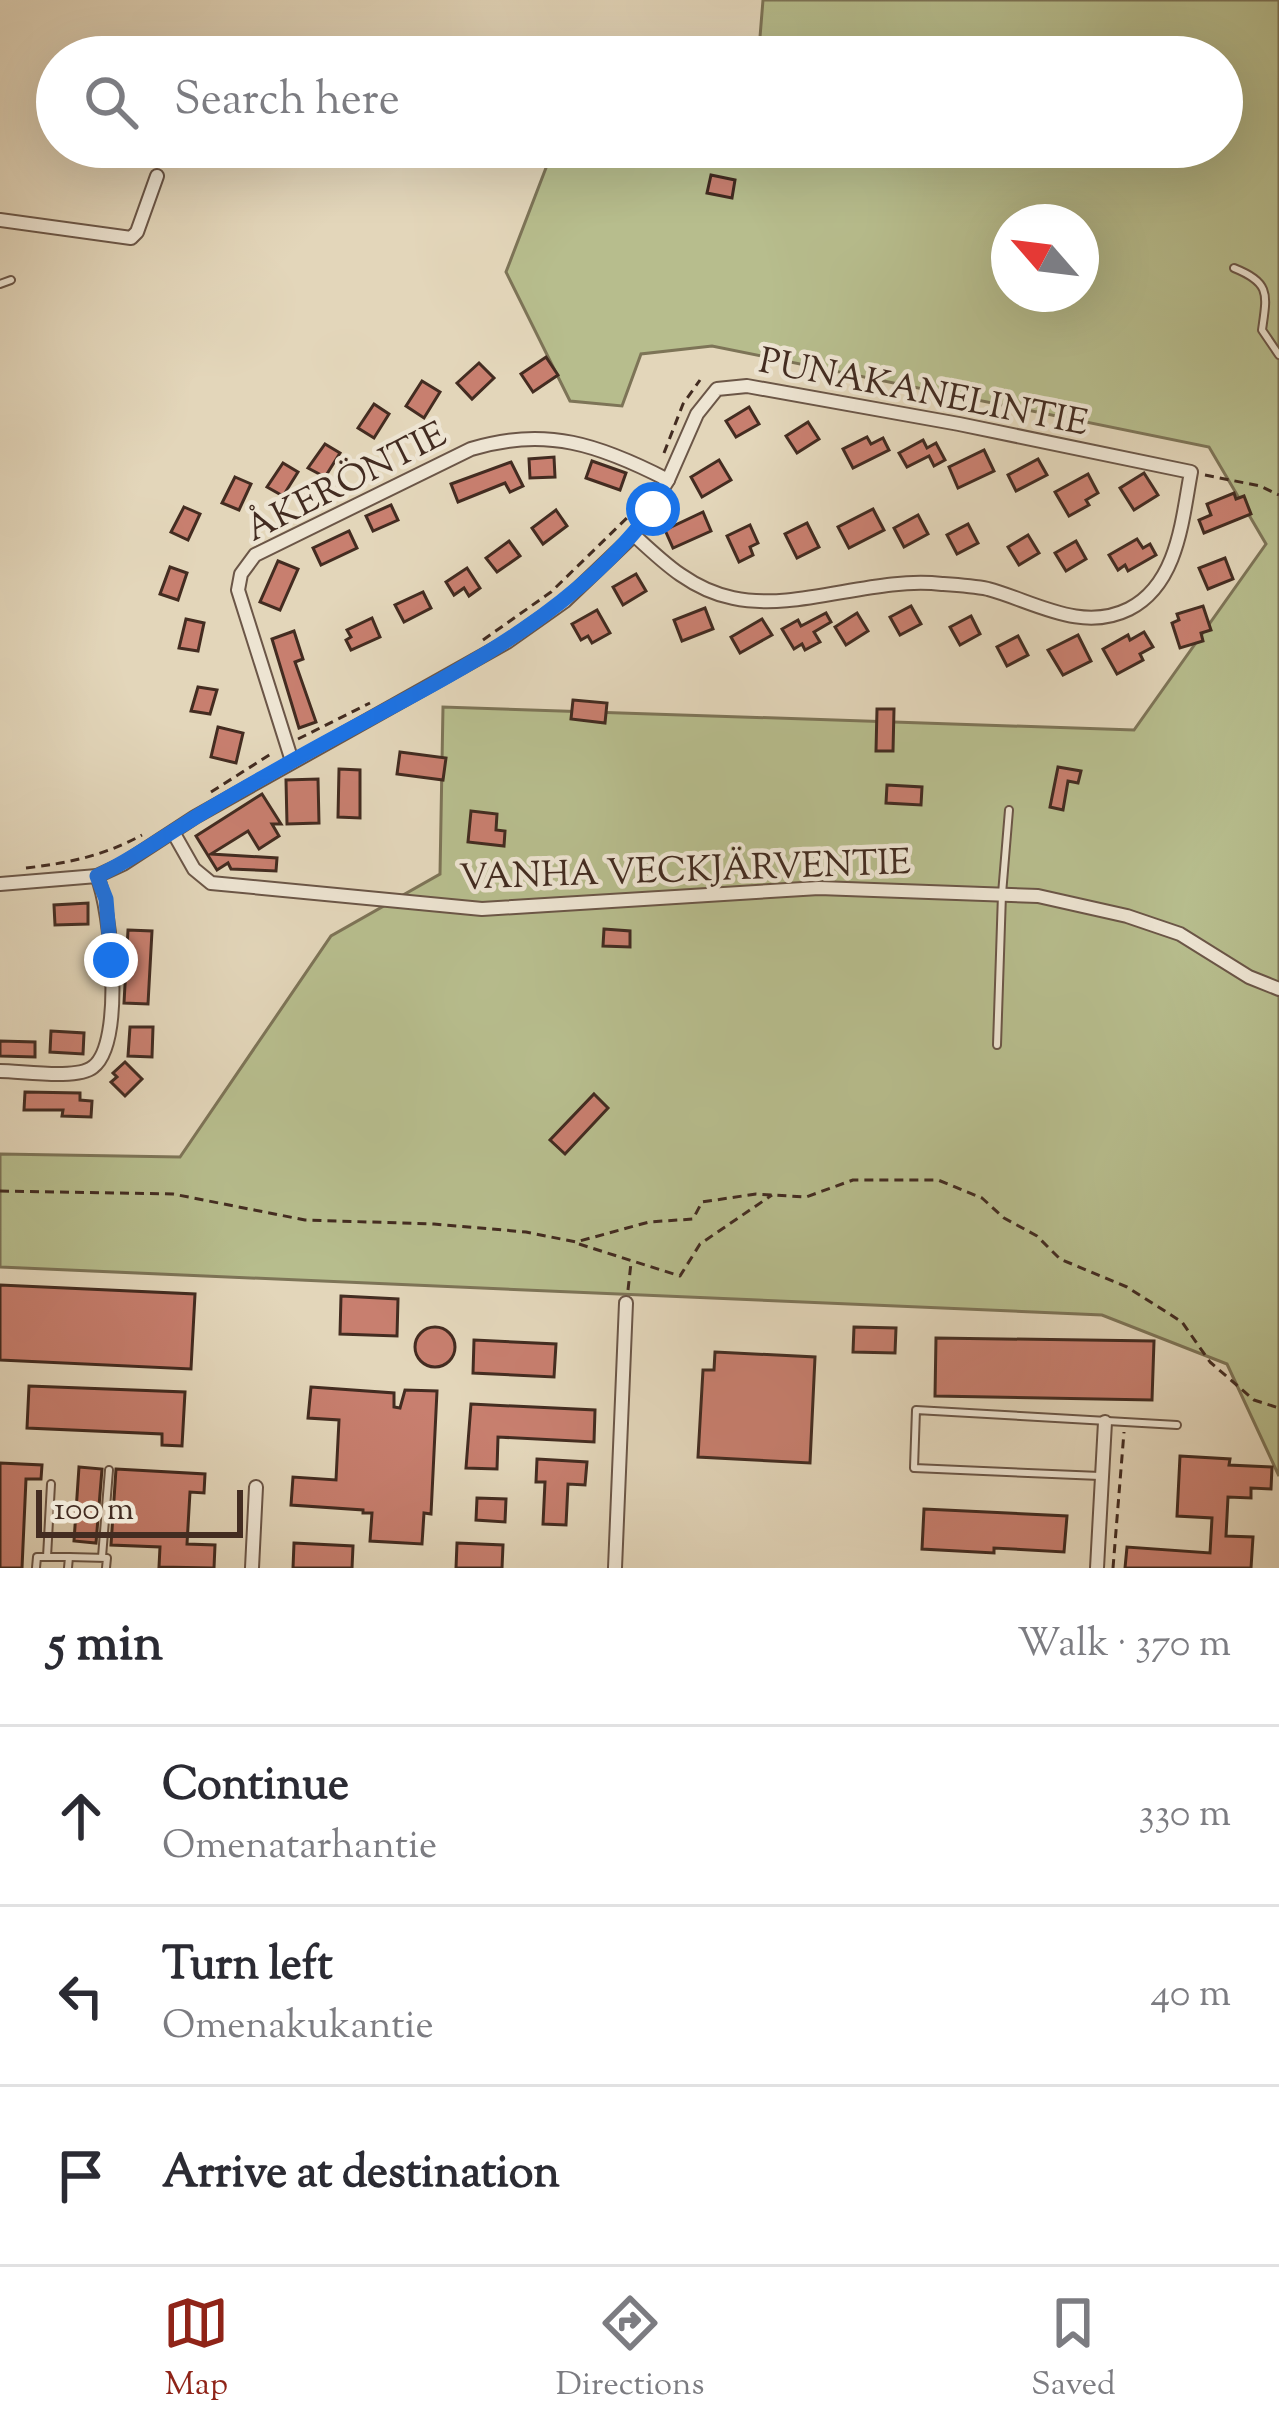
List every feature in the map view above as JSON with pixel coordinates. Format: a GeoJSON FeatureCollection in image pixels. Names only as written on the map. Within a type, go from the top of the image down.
{"type":"FeatureCollection","features":[{"type":"Feature","properties":{"kind":"street"},"geometry":{"type":"LineString","coordinates":[[0,220],[130,238],[137,232],[157,176]]}},
{"type":"Feature","properties":{"kind":"street","name":"PUNAKANELINTIE"},"geometry":{"type":"LineString","coordinates":[[97,876],[507,642],[565,601],[634,535],[711,392],[731,385],[959,424],[1191,472]]}},
{"type":"Feature","properties":{"kind":"street","name":"ÅKERÖNTIE"},"geometry":{"type":"LineString","coordinates":[[292,761],[238,590],[241,574],[255,555],[471,449],[506,438],[580,442],[662,477]]}},
{"type":"Feature","properties":{"kind":"street"},"geometry":{"type":"LineString","coordinates":[[634,535],[674,571],[727,597],[779,601],[896,582],[935,583],[987,589],[1070,617],[1110,615],[1131,608],[1157,585],[1176,550],[1191,472]]}},
{"type":"Feature","properties":{"kind":"street","name":"VANHA VECKJÄRVENTIE"},"geometry":{"type":"LineString","coordinates":[[173,832],[194,869],[211,884],[482,910],[819,888],[1038,896],[1180,934],[1249,977],[1279,989]]}},
{"type":"Feature","properties":{"kind":"street"},"geometry":{"type":"LineString","coordinates":[[0,884],[97,876],[106,899],[111,960],[105,1051],[95,1066],[80,1074],[0,1070]]}},
{"type":"Feature","properties":{"kind":"street"},"geometry":{"type":"LineString","coordinates":[[615,1568],[626,1303]]}},
{"type":"Feature","properties":{"kind":"street"},"geometry":{"type":"LineString","coordinates":[[1097,1568],[1105,1422]]}},
{"type":"Feature","properties":{"kind":"street"},"geometry":{"type":"LineString","coordinates":[[252,1568],[256,1487]]}},
{"type":"Feature","properties":{"kind":"lane"},"geometry":{"type":"LineString","coordinates":[[1234,268],[1256,277],[1266,295],[1262,330],[1279,355]]}},
{"type":"Feature","properties":{"kind":"lane"},"geometry":{"type":"LineString","coordinates":[[0,284],[11,280]]}},
{"type":"Feature","properties":{"kind":"lane"},"geometry":{"type":"LineString","coordinates":[[997,1046],[1001,893],[1009,810]]}},
{"type":"Feature","properties":{"kind":"lane"},"geometry":{"type":"LineString","coordinates":[[1102,1476],[914,1468],[916,1409],[1178,1425]]}},
{"type":"Feature","properties":{"kind":"lane"},"geometry":{"type":"LineString","coordinates":[[102,1557],[109,1470]]}},
{"type":"Feature","properties":{"kind":"lane"},"geometry":{"type":"LineString","coordinates":[[47,1557],[51,1484]]}},
{"type":"Feature","properties":{"kind":"lane"},"geometry":{"type":"LineString","coordinates":[[36,1568],[37,1557],[102,1557],[107,1558],[106,1568]]}},
{"type":"Feature","properties":{"kind":"lane"},"geometry":{"type":"LineString","coordinates":[[68,1568],[69,1557]]}},
{"type":"Feature","properties":{"kind":"path"},"geometry":{"type":"LineString","coordinates":[[662,477],[683,404],[700,380]]}},
{"type":"Feature","properties":{"kind":"path"},"geometry":{"type":"LineString","coordinates":[[1191,472],[1260,486],[1279,495]]}},
{"type":"Feature","properties":{"kind":"path"},"geometry":{"type":"LineString","coordinates":[[469,650],[551,592],[629,517],[638,502]]}},
{"type":"Feature","properties":{"kind":"path"},"geometry":{"type":"LineString","coordinates":[[197,801],[285,746],[369,704]]}},
{"type":"Feature","properties":{"kind":"path"},"geometry":{"type":"LineString","coordinates":[[19,868],[77,862],[152,830]]}},
{"type":"Feature","properties":{"kind":"path"},"geometry":{"type":"LineString","coordinates":[[572,1242],[650,1222],[693,1219],[702,1202],[773,1194],[806,1197],[853,1180],[938,1180],[982,1198],[1004,1218],[1037,1236],[1060,1259],[1127,1288],[1182,1322],[1210,1362],[1254,1400],[1279,1408]]}},
{"type":"Feature","properties":{"kind":"path"},"geometry":{"type":"LineString","coordinates":[[0,1191],[173,1194],[305,1220],[526,1232],[680,1276],[700,1244],[773,1194]]}},
{"type":"Feature","properties":{"kind":"path"},"geometry":{"type":"LineString","coordinates":[[626,1303],[631,1261]]}},
{"type":"Feature","properties":{"kind":"path"},"geometry":{"type":"LineString","coordinates":[[1113,1568],[1124,1423]]}},
{"type":"Feature","properties":{"kind":"green space"},"geometry":{"type":"Polygon","coordinates":[[[763,0],[1279,0],[1279,1476],[1227,1364],[1102,1315],[0,1267],[0,1154],[180,1157],[331,936],[440,874],[443,707],[1134,730],[1266,544],[1209,447],[712,346],[641,354],[622,406],[570,401],[506,272],[546,168],[1243,168],[1243,36],[760,36],[763,0]]]}},
{"type":"Feature","properties":{"kind":"building"},"geometry":{"type":"Polygon","coordinates":[[[711,175],[735,180],[732,198],[707,193],[711,175]]]}},
{"type":"Feature","properties":{"kind":"building"},"geometry":{"type":"Polygon","coordinates":[[[546,357],[558,375],[533,392],[521,374],[546,357]]]}},
{"type":"Feature","properties":{"kind":"building"},"geometry":{"type":"Polygon","coordinates":[[[479,363],[494,378],[472,399],[457,383],[479,363]]]}},
{"type":"Feature","properties":{"kind":"building"},"geometry":{"type":"Polygon","coordinates":[[[422,381],[440,392],[424,418],[406,406],[422,381]]]}},
{"type":"Feature","properties":{"kind":"building"},"geometry":{"type":"Polygon","coordinates":[[[374,404],[389,414],[374,438],[358,428],[374,404]]]}},
{"type":"Feature","properties":{"kind":"building"},"geometry":{"type":"Polygon","coordinates":[[[749,407],[759,424],[736,437],[726,421],[749,407]]]}},
{"type":"Feature","properties":{"kind":"building"},"geometry":{"type":"Polygon","coordinates":[[[808,422],[819,439],[797,453],[786,436],[808,422]]]}},
{"type":"Feature","properties":{"kind":"building"},"geometry":{"type":"Polygon","coordinates":[[[867,437],[871,444],[883,438],[889,450],[853,468],[843,449],[867,437]]]}},
{"type":"Feature","properties":{"kind":"building"},"geometry":{"type":"Polygon","coordinates":[[[923,440],[927,448],[936,443],[945,460],[934,466],[929,456],[907,467],[899,453],[923,440]]]}},
{"type":"Feature","properties":{"kind":"building"},"geometry":{"type":"Polygon","coordinates":[[[325,444],[340,453],[325,477],[308,468],[325,444]]]}},
{"type":"Feature","properties":{"kind":"building"},"geometry":{"type":"Polygon","coordinates":[[[984,450],[994,471],[958,488],[949,467],[984,450]]]}},
{"type":"Feature","properties":{"kind":"building"},"geometry":{"type":"Polygon","coordinates":[[[554,457],[555,477],[530,478],[529,459],[554,457]]]}},
{"type":"Feature","properties":{"kind":"building"},"geometry":{"type":"Polygon","coordinates":[[[1038,459],[1047,475],[1016,491],[1008,475],[1038,459]]]}},
{"type":"Feature","properties":{"kind":"building"},"geometry":{"type":"Polygon","coordinates":[[[719,460],[731,480],[702,497],[691,477],[719,460]]]}},
{"type":"Feature","properties":{"kind":"building"},"geometry":{"type":"Polygon","coordinates":[[[592,461],[626,473],[620,490],[586,478],[592,461]]]}},
{"type":"Feature","properties":{"kind":"building"},"geometry":{"type":"Polygon","coordinates":[[[511,462],[523,486],[510,492],[505,483],[458,502],[451,484],[511,462]]]}},
{"type":"Feature","properties":{"kind":"building"},"geometry":{"type":"Polygon","coordinates":[[[283,463],[298,472],[283,496],[267,487],[283,463]]]}},
{"type":"Feature","properties":{"kind":"building"},"geometry":{"type":"Polygon","coordinates":[[[1144,473],[1158,495],[1134,510],[1120,488],[1144,473]]]}},
{"type":"Feature","properties":{"kind":"building"},"geometry":{"type":"Polygon","coordinates":[[[1088,474],[1098,493],[1086,500],[1089,505],[1069,516],[1055,492],[1088,474]]]}},
{"type":"Feature","properties":{"kind":"building"},"geometry":{"type":"Polygon","coordinates":[[[235,477],[251,484],[239,510],[222,503],[235,477]]]}},
{"type":"Feature","properties":{"kind":"building"},"geometry":{"type":"Polygon","coordinates":[[[1234,493],[1236,499],[1244,496],[1251,514],[1204,533],[1199,520],[1211,515],[1207,504],[1234,493]]]}},
{"type":"Feature","properties":{"kind":"building"},"geometry":{"type":"Polygon","coordinates":[[[391,505],[398,520],[373,531],[366,516],[391,505]]]}},
{"type":"Feature","properties":{"kind":"building"},"geometry":{"type":"Polygon","coordinates":[[[184,507],[200,514],[188,540],[171,532],[184,507]]]}},
{"type":"Feature","properties":{"kind":"building"},"geometry":{"type":"Polygon","coordinates":[[[873,509],[884,530],[849,548],[838,527],[873,509]]]}},
{"type":"Feature","properties":{"kind":"building"},"geometry":{"type":"Polygon","coordinates":[[[556,510],[567,526],[543,544],[532,528],[556,510]]]}},
{"type":"Feature","properties":{"kind":"building"},"geometry":{"type":"Polygon","coordinates":[[[703,512],[711,531],[673,548],[665,530],[703,512]]]}},
{"type":"Feature","properties":{"kind":"building"},"geometry":{"type":"Polygon","coordinates":[[[918,515],[928,534],[904,547],[894,528],[918,515]]]}},
{"type":"Feature","properties":{"kind":"building"},"geometry":{"type":"Polygon","coordinates":[[[807,523],[819,547],[797,558],[785,534],[807,523]]]}},
{"type":"Feature","properties":{"kind":"building"},"geometry":{"type":"Polygon","coordinates":[[[968,524],[978,543],[957,554],[947,535],[968,524]]]}},
{"type":"Feature","properties":{"kind":"building"},"geometry":{"type":"Polygon","coordinates":[[[750,525],[758,543],[750,547],[753,555],[739,562],[727,536],[750,525]]]}},
{"type":"Feature","properties":{"kind":"building"},"geometry":{"type":"Polygon","coordinates":[[[349,531],[357,548],[321,565],[313,548],[349,531]]]}},
{"type":"Feature","properties":{"kind":"building"},"geometry":{"type":"Polygon","coordinates":[[[1028,535],[1039,553],[1019,565],[1008,547],[1028,535]]]}},
{"type":"Feature","properties":{"kind":"building"},"geometry":{"type":"Polygon","coordinates":[[[1137,539],[1143,548],[1150,544],[1156,555],[1128,571],[1125,565],[1118,570],[1109,555],[1137,539]]]}},
{"type":"Feature","properties":{"kind":"building"},"geometry":{"type":"Polygon","coordinates":[[[509,541],[520,556],[497,572],[486,558],[509,541]]]}},
{"type":"Feature","properties":{"kind":"building"},"geometry":{"type":"Polygon","coordinates":[[[1076,541],[1086,559],[1066,571],[1055,553],[1076,541]]]}},
{"type":"Feature","properties":{"kind":"building"},"geometry":{"type":"Polygon","coordinates":[[[1225,558],[1233,579],[1208,589],[1199,568],[1225,558]]]}},
{"type":"Feature","properties":{"kind":"building"},"geometry":{"type":"Polygon","coordinates":[[[278,561],[298,569],[280,610],[260,602],[278,561]]]}},
{"type":"Feature","properties":{"kind":"building"},"geometry":{"type":"Polygon","coordinates":[[[170,567],[187,573],[178,600],[160,594],[170,567]]]}},
{"type":"Feature","properties":{"kind":"building"},"geometry":{"type":"Polygon","coordinates":[[[467,568],[480,588],[469,596],[464,588],[454,595],[446,582],[467,568]]]}},
{"type":"Feature","properties":{"kind":"building"},"geometry":{"type":"Polygon","coordinates":[[[636,574],[646,591],[623,605],[613,587],[636,574]]]}},
{"type":"Feature","properties":{"kind":"building"},"geometry":{"type":"Polygon","coordinates":[[[423,592],[431,608],[404,622],[395,605],[423,592]]]}},
{"type":"Feature","properties":{"kind":"building"},"geometry":{"type":"Polygon","coordinates":[[[911,606],[921,624],[900,635],[890,617],[911,606]]]}},
{"type":"Feature","properties":{"kind":"building"},"geometry":{"type":"Polygon","coordinates":[[[1203,606],[1211,630],[1201,633],[1203,641],[1180,648],[1172,623],[1179,620],[1177,614],[1203,606]]]}},
{"type":"Feature","properties":{"kind":"building"},"geometry":{"type":"Polygon","coordinates":[[[705,608],[713,629],[682,641],[674,620],[705,608]]]}},
{"type":"Feature","properties":{"kind":"building"},"geometry":{"type":"Polygon","coordinates":[[[597,610],[610,633],[592,643],[588,636],[581,640],[572,624],[597,610]]]}},
{"type":"Feature","properties":{"kind":"building"},"geometry":{"type":"Polygon","coordinates":[[[826,613],[831,622],[814,632],[820,642],[805,650],[802,644],[794,649],[782,629],[798,620],[801,626],[826,613]]]}},
{"type":"Feature","properties":{"kind":"building"},"geometry":{"type":"Polygon","coordinates":[[[857,613],[868,631],[846,645],[835,627],[857,613]]]}},
{"type":"Feature","properties":{"kind":"building"},"geometry":{"type":"Polygon","coordinates":[[[971,616],[980,634],[960,645],[950,627],[971,616]]]}},
{"type":"Feature","properties":{"kind":"building"},"geometry":{"type":"Polygon","coordinates":[[[372,618],[380,637],[351,650],[347,630],[372,618]]]}},
{"type":"Feature","properties":{"kind":"building"},"geometry":{"type":"Polygon","coordinates":[[[186,619],[204,623],[198,651],[179,648],[186,619]]]}},
{"type":"Feature","properties":{"kind":"building"},"geometry":{"type":"Polygon","coordinates":[[[762,619],[772,635],[740,653],[731,637],[762,619]]]}},
{"type":"Feature","properties":{"kind":"building"},"geometry":{"type":"Polygon","coordinates":[[[294,631],[303,659],[295,662],[316,722],[299,728],[272,639],[294,631]]]}},
{"type":"Feature","properties":{"kind":"building"},"geometry":{"type":"Polygon","coordinates":[[[1144,632],[1153,647],[1140,654],[1143,660],[1117,674],[1103,649],[1144,632]]]}},
{"type":"Feature","properties":{"kind":"building"},"geometry":{"type":"Polygon","coordinates":[[[1078,635],[1091,661],[1063,675],[1048,650],[1078,635]]]}},
{"type":"Feature","properties":{"kind":"building"},"geometry":{"type":"Polygon","coordinates":[[[1018,636],[1028,655],[1007,666],[997,647],[1018,636]]]}},
{"type":"Feature","properties":{"kind":"building"},"geometry":{"type":"Polygon","coordinates":[[[198,687],[217,690],[210,714],[191,711],[198,687]]]}},
{"type":"Feature","properties":{"kind":"building"},"geometry":{"type":"Polygon","coordinates":[[[573,700],[607,703],[605,723],[571,719],[573,700]]]}},
{"type":"Feature","properties":{"kind":"building"},"geometry":{"type":"Polygon","coordinates":[[[877,709],[894,709],[893,751],[876,751],[877,709]]]}},
{"type":"Feature","properties":{"kind":"building"},"geometry":{"type":"Polygon","coordinates":[[[218,727],[243,733],[236,763],[211,757],[218,727]]]}},
{"type":"Feature","properties":{"kind":"building"},"geometry":{"type":"Polygon","coordinates":[[[400,752],[446,758],[443,780],[397,774],[400,752]]]}},
{"type":"Feature","properties":{"kind":"building"},"geometry":{"type":"Polygon","coordinates":[[[1058,767],[1081,771],[1078,783],[1068,781],[1063,810],[1050,807],[1058,767]]]}},
{"type":"Feature","properties":{"kind":"building"},"geometry":{"type":"Polygon","coordinates":[[[339,769],[360,770],[360,818],[338,817],[339,769]]]}},
{"type":"Feature","properties":{"kind":"building"},"geometry":{"type":"Polygon","coordinates":[[[318,779],[319,823],[287,824],[286,780],[318,779]]]}},
{"type":"Feature","properties":{"kind":"building"},"geometry":{"type":"Polygon","coordinates":[[[887,785],[922,787],[921,805],[886,803],[887,785]]]}},
{"type":"Feature","properties":{"kind":"building"},"geometry":{"type":"Polygon","coordinates":[[[262,794],[281,824],[272,824],[279,836],[259,849],[248,831],[211,854],[277,858],[276,871],[231,869],[228,863],[217,870],[196,836],[262,794]]]}},
{"type":"Feature","properties":{"kind":"building"},"geometry":{"type":"Polygon","coordinates":[[[471,811],[497,814],[496,830],[505,831],[504,846],[468,842],[471,811]]]}},
{"type":"Feature","properties":{"kind":"building"},"geometry":{"type":"Polygon","coordinates":[[[88,903],[88,924],[55,925],[54,905],[88,903]]]}},
{"type":"Feature","properties":{"kind":"building"},"geometry":{"type":"Polygon","coordinates":[[[604,929],[630,931],[630,947],[603,946],[604,929]]]}},
{"type":"Feature","properties":{"kind":"building"},"geometry":{"type":"Polygon","coordinates":[[[128,930],[152,931],[148,1004],[124,1003],[128,930]]]}},
{"type":"Feature","properties":{"kind":"building"},"geometry":{"type":"Polygon","coordinates":[[[130,1027],[153,1027],[152,1057],[128,1056],[130,1027]]]}},
{"type":"Feature","properties":{"kind":"building"},"geometry":{"type":"Polygon","coordinates":[[[51,1031],[84,1033],[83,1054],[50,1052],[51,1031]]]}},
{"type":"Feature","properties":{"kind":"building"},"geometry":{"type":"Polygon","coordinates":[[[0,1041],[35,1042],[35,1057],[0,1056],[0,1041]]]}},
{"type":"Feature","properties":{"kind":"building"},"geometry":{"type":"Polygon","coordinates":[[[125,1062],[142,1079],[125,1096],[111,1082],[125,1062]]]}},
{"type":"Feature","properties":{"kind":"building"},"geometry":{"type":"Polygon","coordinates":[[[25,1092],[80,1093],[80,1100],[92,1101],[91,1117],[62,1116],[63,1110],[24,1110],[25,1092]]]}},
{"type":"Feature","properties":{"kind":"building"},"geometry":{"type":"Polygon","coordinates":[[[594,1094],[608,1108],[565,1154],[550,1140],[594,1094]]]}},
{"type":"Feature","properties":{"kind":"building"},"geometry":{"type":"Polygon","coordinates":[[[0,1285],[195,1294],[191,1369],[0,1360],[0,1285]]]}},
{"type":"Feature","properties":{"kind":"building"},"geometry":{"type":"Polygon","coordinates":[[[341,1296],[398,1299],[397,1336],[340,1334],[341,1296]]]}},
{"type":"Feature","properties":{"kind":"building"},"geometry":{"type":"Polygon","coordinates":[[[435,1327],[449,1333],[455,1347],[449,1361],[435,1367],[421,1361],[415,1347],[421,1333],[435,1327]]]}},
{"type":"Feature","properties":{"kind":"building"},"geometry":{"type":"Polygon","coordinates":[[[854,1327],[896,1328],[895,1353],[853,1352],[854,1327]]]}},
{"type":"Feature","properties":{"kind":"building"},"geometry":{"type":"Polygon","coordinates":[[[936,1338],[1154,1341],[1152,1400],[935,1396],[936,1338]]]}},
{"type":"Feature","properties":{"kind":"building"},"geometry":{"type":"Polygon","coordinates":[[[474,1340],[556,1344],[554,1377],[473,1373],[474,1340]]]}},
{"type":"Feature","properties":{"kind":"building"},"geometry":{"type":"Polygon","coordinates":[[[715,1352],[815,1357],[810,1463],[698,1457],[703,1370],[714,1370],[715,1352]]]}},
{"type":"Feature","properties":{"kind":"building"},"geometry":{"type":"Polygon","coordinates":[[[29,1386],[185,1392],[182,1446],[162,1445],[162,1434],[27,1428],[29,1386]]]}},
{"type":"Feature","properties":{"kind":"building"},"geometry":{"type":"Polygon","coordinates":[[[311,1387],[394,1393],[394,1407],[400,1408],[405,1390],[437,1391],[431,1514],[424,1513],[422,1544],[370,1541],[372,1513],[363,1510],[291,1505],[293,1477],[336,1480],[339,1420],[308,1418],[311,1387]]]}},
{"type":"Feature","properties":{"kind":"building"},"geometry":{"type":"Polygon","coordinates":[[[471,1404],[595,1410],[594,1442],[498,1437],[497,1469],[466,1468],[471,1404]]]}},
{"type":"Feature","properties":{"kind":"building"},"geometry":{"type":"Polygon","coordinates":[[[1180,1456],[1272,1467],[1271,1489],[1251,1488],[1251,1498],[1228,1497],[1226,1536],[1253,1537],[1251,1568],[1125,1568],[1127,1547],[1210,1553],[1212,1518],[1177,1516],[1180,1456]]]}},
{"type":"Feature","properties":{"kind":"building"},"geometry":{"type":"Polygon","coordinates":[[[537,1459],[587,1462],[585,1485],[568,1484],[566,1525],[543,1524],[545,1482],[536,1482],[537,1459]]]}},
{"type":"Feature","properties":{"kind":"building"},"geometry":{"type":"Polygon","coordinates":[[[0,1463],[42,1465],[41,1479],[26,1479],[22,1568],[0,1568],[0,1463]]]}},
{"type":"Feature","properties":{"kind":"building"},"geometry":{"type":"Polygon","coordinates":[[[79,1467],[102,1469],[96,1543],[74,1541],[79,1467]]]}},
{"type":"Feature","properties":{"kind":"building"},"geometry":{"type":"Polygon","coordinates":[[[116,1469],[205,1474],[204,1493],[190,1492],[187,1544],[215,1545],[214,1568],[159,1567],[160,1547],[111,1545],[116,1469]]]}},
{"type":"Feature","properties":{"kind":"building"},"geometry":{"type":"Polygon","coordinates":[[[477,1498],[506,1499],[505,1522],[476,1520],[477,1498]]]}},
{"type":"Feature","properties":{"kind":"building"},"geometry":{"type":"Polygon","coordinates":[[[924,1509],[1067,1516],[1064,1552],[922,1549],[924,1509]]]}},
{"type":"Feature","properties":{"kind":"building"},"geometry":{"type":"Polygon","coordinates":[[[294,1543],[353,1546],[352,1568],[293,1568],[294,1543]]]}},
{"type":"Feature","properties":{"kind":"building"},"geometry":{"type":"Polygon","coordinates":[[[457,1543],[503,1545],[502,1568],[456,1568],[457,1543]]]}},
{"type":"Feature","properties":{"kind":"route"},"geometry":{"type":"LineString","coordinates":[[111,960],[106,899],[97,876],[507,642],[565,601],[634,535],[653,509]]}}]}
